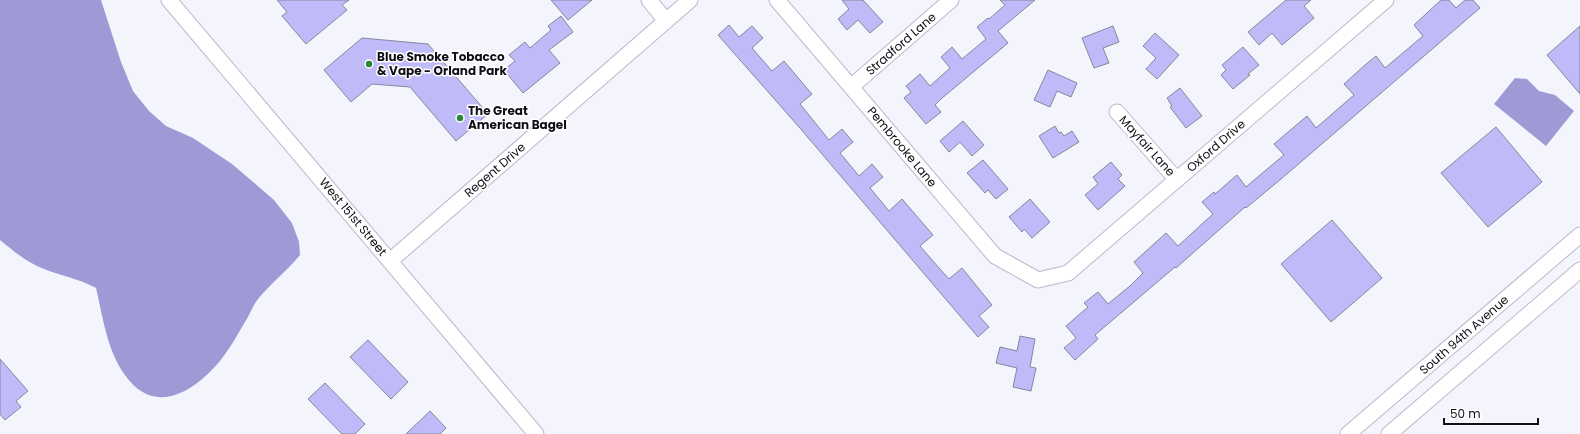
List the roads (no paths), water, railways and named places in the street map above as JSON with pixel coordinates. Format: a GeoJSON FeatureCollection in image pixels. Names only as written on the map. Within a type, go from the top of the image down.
{"type":"FeatureCollection","features":[{"type":"Feature","properties":{"kind":"street","name":"West 151st Street"},"geometry":{"type":"LineString","coordinates":[[169,0],[536,434]]}},
{"type":"Feature","properties":{"kind":"street"},"geometry":{"type":"LineString","coordinates":[[649,0],[666,21]]}},
{"type":"Feature","properties":{"kind":"street","name":"Regent Drive"},"geometry":{"type":"LineString","coordinates":[[390,261],[690,0]]}},
{"type":"Feature","properties":{"kind":"street","name":"Pembrooke Lane"},"geometry":{"type":"LineString","coordinates":[[777,0],[995,256],[1038,280]]}},
{"type":"Feature","properties":{"kind":"street","name":"Stradford Lane"},"geometry":{"type":"LineString","coordinates":[[851,87],[951,0]]}},
{"type":"Feature","properties":{"kind":"street","name":"Oxford Drive"},"geometry":{"type":"LineString","coordinates":[[1038,280],[1068,273],[1386,0]]}},
{"type":"Feature","properties":{"kind":"street","name":"Mayfair Lane"},"geometry":{"type":"LineString","coordinates":[[1116,112],[1177,180]]}},
{"type":"Feature","properties":{"kind":"street","name":"South 94th Avenue"},"geometry":{"type":"LineString","coordinates":[[1348,434],[1580,236]]}},
{"type":"Feature","properties":{"kind":"street"},"geometry":{"type":"LineString","coordinates":[[1389,434],[1580,270]]}},
{"type":"Feature","properties":{"kind":"place","name":"Blue Smoke Tobacco & Vape - Orland Park"},"geometry":{"type":"Point","coordinates":[369,64]}},
{"type":"Feature","properties":{"kind":"place","name":"The Great American Bagel"},"geometry":{"type":"Point","coordinates":[460,118]}}]}
